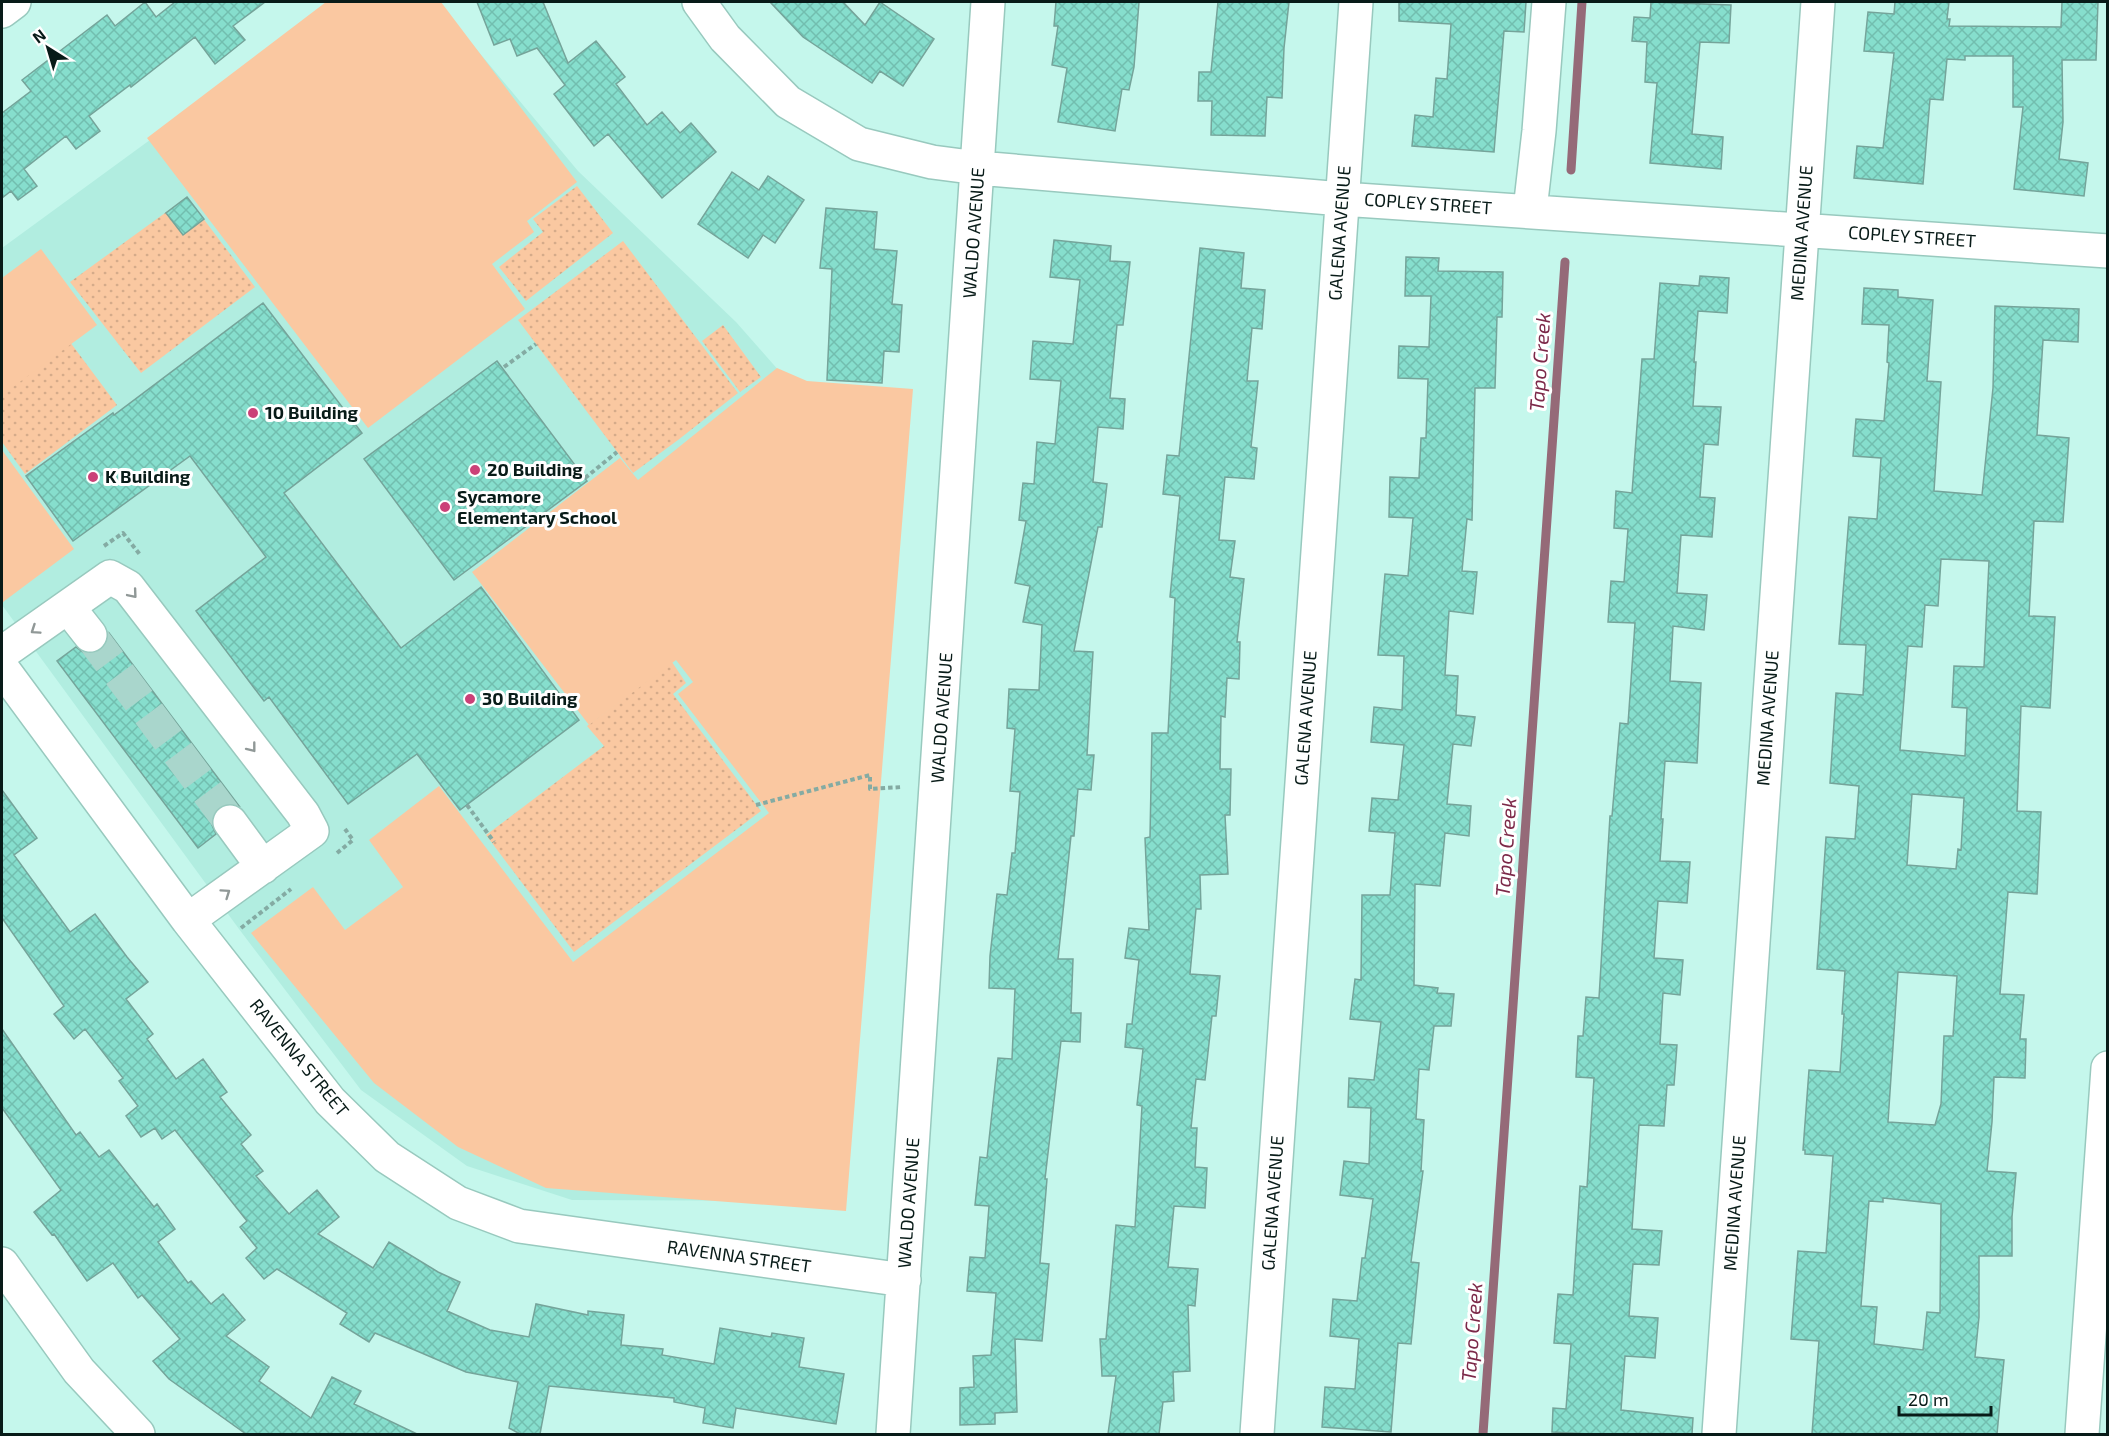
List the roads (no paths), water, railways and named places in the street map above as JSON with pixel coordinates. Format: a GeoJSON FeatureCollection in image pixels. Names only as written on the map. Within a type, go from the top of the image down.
{"type":"FeatureCollection","features":[{"type":"Feature","properties":{"kind":"street"},"geometry":{"type":"LineString","coordinates":[[2,11],[15,2]]}},
{"type":"Feature","properties":{"kind":"street","name":"COPLEY STREET"},"geometry":{"type":"LineString","coordinates":[[699,2],[725,38],[788,102],[859,144],[932,162],[978,168],[1342,199],[2108,250]]}},
{"type":"Feature","properties":{"kind":"street","name":"WALDO AVENUE"},"geometry":{"type":"LineString","coordinates":[[893,1434],[988,2]]}},
{"type":"Feature","properties":{"kind":"street","name":"GALENA AVENUE"},"geometry":{"type":"LineString","coordinates":[[1257,1434],[1356,2]]}},
{"type":"Feature","properties":{"kind":"street"},"geometry":{"type":"LineString","coordinates":[[1530,210],[1549,2]]}},
{"type":"Feature","properties":{"kind":"street","name":"MEDINA AVENUE"},"geometry":{"type":"LineString","coordinates":[[1719,1434],[1818,2]]}},
{"type":"Feature","properties":{"kind":"street"},"geometry":{"type":"LineString","coordinates":[[2,653],[110,578],[128,587],[303,814],[312,831],[188,920]]}},
{"type":"Feature","properties":{"kind":"street"},"geometry":{"type":"LineString","coordinates":[[68,607],[90,635]]}},
{"type":"Feature","properties":{"kind":"street","name":"RAVENNA STREET"},"geometry":{"type":"LineString","coordinates":[[2,668],[188,920],[330,1101],[387,1157],[458,1203],[519,1226],[904,1280]]}},
{"type":"Feature","properties":{"kind":"street"},"geometry":{"type":"LineString","coordinates":[[230,822],[263,867]]}},
{"type":"Feature","properties":{"kind":"street"},"geometry":{"type":"LineString","coordinates":[[2082,1434],[2108,1068]]}},
{"type":"Feature","properties":{"kind":"street"},"geometry":{"type":"LineString","coordinates":[[2,1264],[79,1371],[138,1434]]}},
{"type":"Feature","properties":{"kind":"waterway","name":"Tapo Creek"},"geometry":{"type":"LineString","coordinates":[[1571,170],[1582,2]]}},
{"type":"Feature","properties":{"kind":"waterway","name":"Tapo Creek"},"geometry":{"type":"LineString","coordinates":[[1483,1434],[1565,262]]}},
{"type":"Feature","properties":{"kind":"tunnel"},"geometry":{"type":"LineString","coordinates":[[90,635],[230,822]]}},
{"type":"Feature","properties":{"kind":"place","name":"10 Building"},"geometry":{"type":"Point","coordinates":[253,413]}},
{"type":"Feature","properties":{"kind":"place","name":"20 Building"},"geometry":{"type":"Point","coordinates":[475,470]}},
{"type":"Feature","properties":{"kind":"place","name":"K Building"},"geometry":{"type":"Point","coordinates":[93,477]}},
{"type":"Feature","properties":{"kind":"place","name":"Sycamore Elementary School"},"geometry":{"type":"Point","coordinates":[445,507]}},
{"type":"Feature","properties":{"kind":"place","name":"30 Building"},"geometry":{"type":"Point","coordinates":[470,699]}}]}
